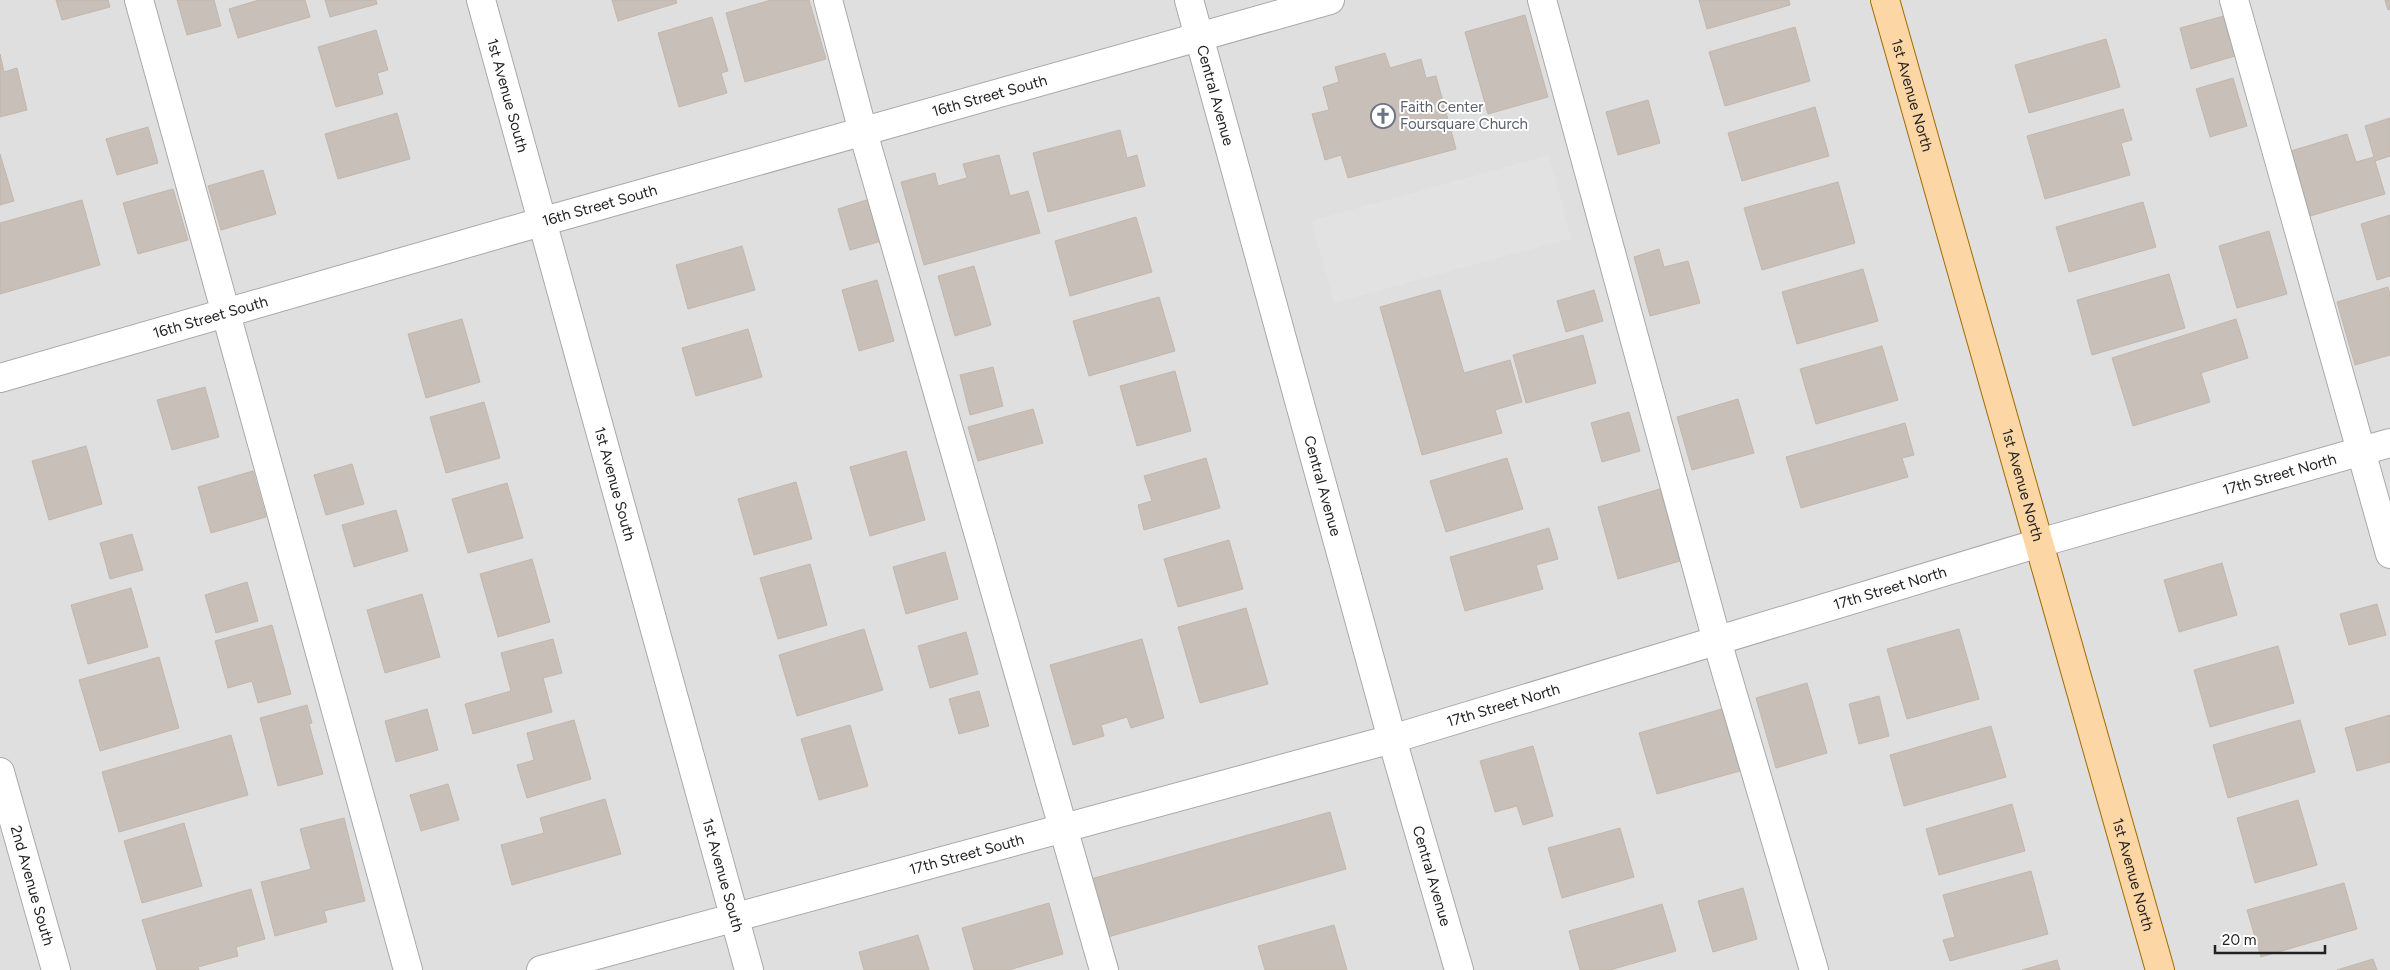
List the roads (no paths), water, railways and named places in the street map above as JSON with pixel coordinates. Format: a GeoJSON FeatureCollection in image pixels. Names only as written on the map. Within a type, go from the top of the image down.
{"type":"FeatureCollection","features":[{"type":"Feature","properties":{"kind":"main road","name":"1st Avenue North"},"geometry":{"type":"LineString","coordinates":[[1885,0],[2160,970]]}},
{"type":"Feature","properties":{"kind":"street"},"geometry":{"type":"LineString","coordinates":[[139,0],[408,970]]}},
{"type":"Feature","properties":{"kind":"street","name":"1st Avenue South"},"geometry":{"type":"LineString","coordinates":[[481,0],[749,970]]}},
{"type":"Feature","properties":{"kind":"street"},"geometry":{"type":"LineString","coordinates":[[828,0],[863,132],[1104,970]]}},
{"type":"Feature","properties":{"kind":"street","name":"Central Avenue"},"geometry":{"type":"LineString","coordinates":[[1189,0],[1392,739],[1459,970]]}},
{"type":"Feature","properties":{"kind":"street","name":"16th Street South"},"geometry":{"type":"LineString","coordinates":[[0,378],[541,222],[1330,0]]}},
{"type":"Feature","properties":{"kind":"street"},"geometry":{"type":"LineString","coordinates":[[1542,0],[1717,641],[1814,970]]}},
{"type":"Feature","properties":{"kind":"street"},"geometry":{"type":"LineString","coordinates":[[2234,0],[2390,554]]}},
{"type":"Feature","properties":{"kind":"street","name":"17th Street North"},"geometry":{"type":"LineString","coordinates":[[1392,739],[2039,544],[2390,443]]}},
{"type":"Feature","properties":{"kind":"street","name":"17th Street South"},"geometry":{"type":"LineString","coordinates":[[541,970],[733,916],[1392,739]]}},
{"type":"Feature","properties":{"kind":"street","name":"2nd Avenue South"},"geometry":{"type":"LineString","coordinates":[[0,772],[56,970]]}},
{"type":"Feature","properties":{"kind":"place","name":"Faith Center Foursquare Church"},"geometry":{"type":"Point","coordinates":[1383,116]}}]}
